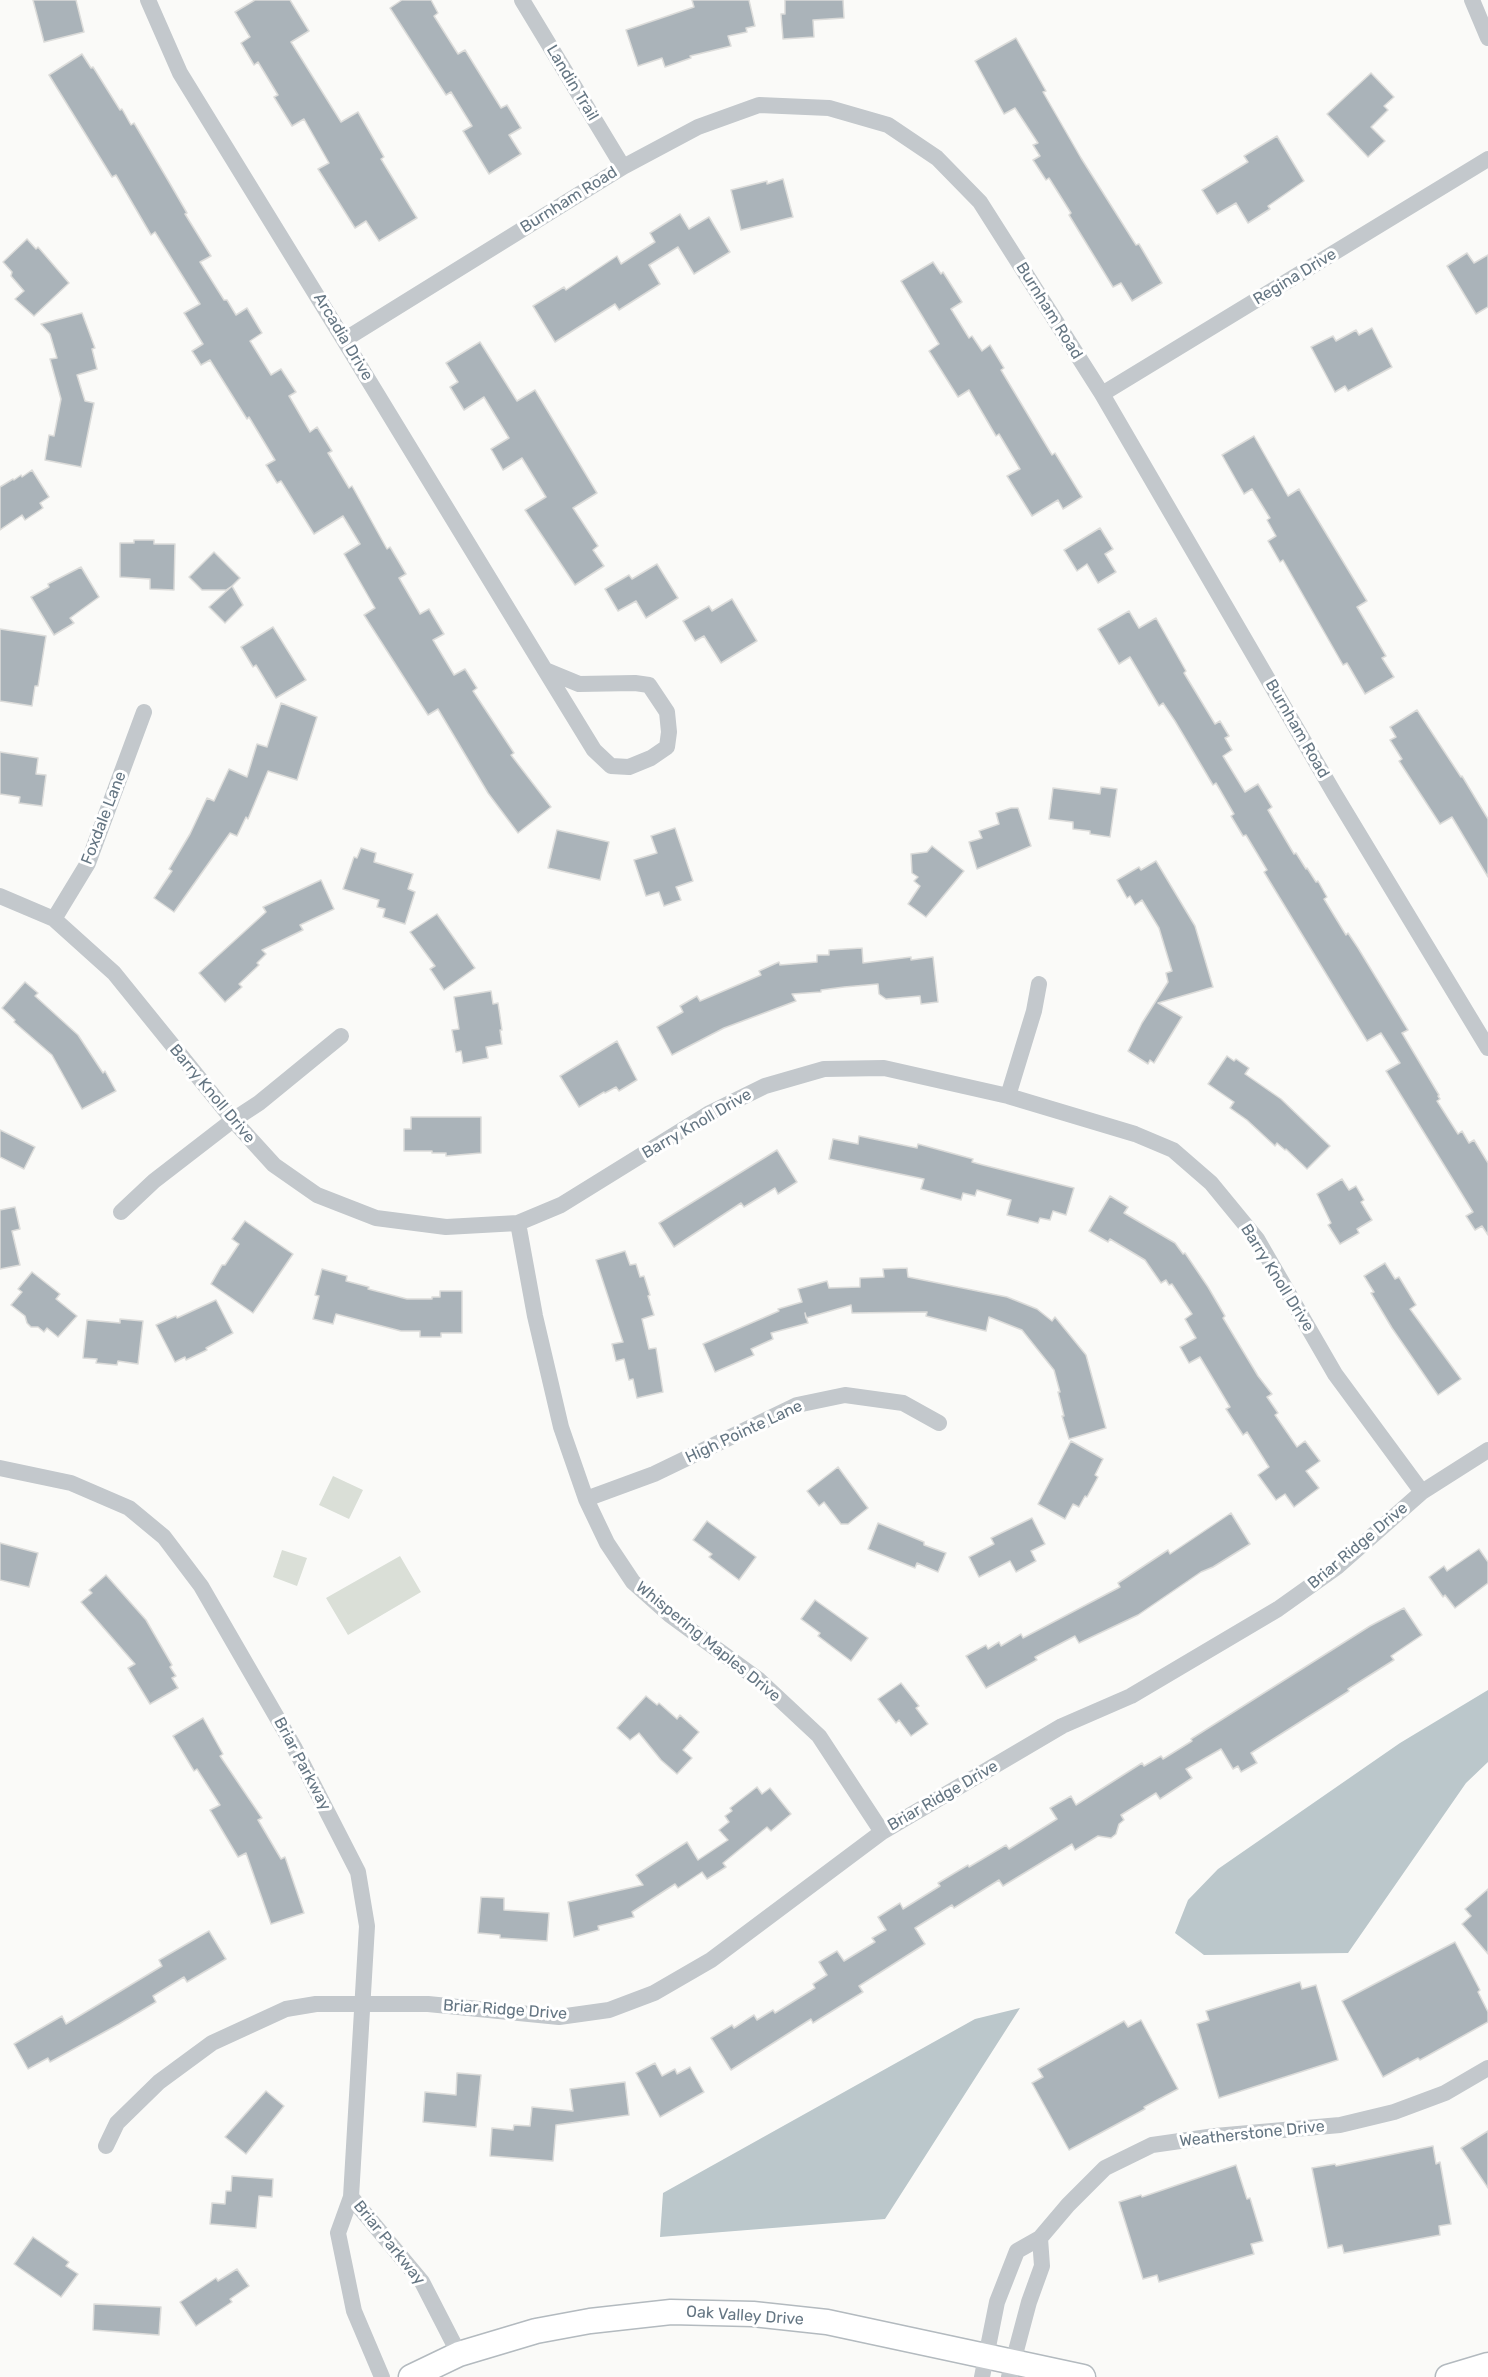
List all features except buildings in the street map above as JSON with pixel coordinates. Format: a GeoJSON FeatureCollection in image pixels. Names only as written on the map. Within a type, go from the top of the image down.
{"type":"FeatureCollection","features":[{"type":"Feature","properties":{"kind":"street","name":"Arcadia Drive"},"geometry":{"type":"LineString","coordinates":[[148,0],[180,73],[344,340],[545,670],[594,750],[611,766],[629,766],[651,758],[667,747],[668,712],[649,685],[636,683],[579,684],[545,670]]}},
{"type":"Feature","properties":{"kind":"street","name":"Landin Trail"},"geometry":{"type":"LineString","coordinates":[[522,0],[623,167]]}},
{"type":"Feature","properties":{"kind":"street"},"geometry":{"type":"LineString","coordinates":[[1472,0],[1488,38]]}},
{"type":"Feature","properties":{"kind":"street","name":"Burnham Road"},"geometry":{"type":"LineString","coordinates":[[344,340],[623,167],[698,127],[759,105],[829,108],[888,125],[937,158],[980,202],[1102,394],[1334,793],[1488,1048]]}},
{"type":"Feature","properties":{"kind":"street","name":"Regina Drive"},"geometry":{"type":"LineString","coordinates":[[1102,394],[1488,159]]}},
{"type":"Feature","properties":{"kind":"street","name":"Foxdale Lane"},"geometry":{"type":"LineString","coordinates":[[54,919],[88,863],[144,712]]}},
{"type":"Feature","properties":{"kind":"street","name":"Barry Knoll Drive"},"geometry":{"type":"LineString","coordinates":[[0,897],[54,919],[114,973],[232,1120],[274,1165],[317,1195],[376,1218],[446,1227],[519,1223],[561,1205],[718,1109],[765,1086],[824,1069],[884,1068],[1008,1096],[1144,1138],[1173,1150],[1211,1183],[1257,1239],[1335,1374],[1422,1492]]}},
{"type":"Feature","properties":{"kind":"street"},"geometry":{"type":"LineString","coordinates":[[1008,1096],[1034,1011],[1039,984]]}},
{"type":"Feature","properties":{"kind":"street"},"geometry":{"type":"LineString","coordinates":[[121,1212],[154,1180],[232,1120],[259,1103],[341,1036]]}},
{"type":"Feature","properties":{"kind":"street","name":"Whispering Maples Drive"},"geometry":{"type":"LineString","coordinates":[[519,1223],[535,1316],[561,1427],[585,1499],[607,1543],[633,1582],[670,1615],[759,1680],[819,1736],[882,1832]]}},
{"type":"Feature","properties":{"kind":"street","name":"High Pointe Lane"},"geometry":{"type":"LineString","coordinates":[[585,1499],[654,1474],[797,1405],[845,1395],[903,1403],[939,1423]]}},
{"type":"Feature","properties":{"kind":"street","name":"Briar Ridge Drive"},"geometry":{"type":"LineString","coordinates":[[106,2146],[117,2123],[159,2082],[212,2043],[286,2009],[316,2004],[428,2004],[559,2017],[609,2010],[654,1993],[711,1960],[882,1832],[1062,1726],[1131,1696],[1278,1610],[1337,1567],[1422,1492],[1488,1450]]}},
{"type":"Feature","properties":{"kind":"street","name":"Briar Parkway"},"geometry":{"type":"LineString","coordinates":[[0,1468],[71,1484],[129,1508],[164,1537],[201,1586],[294,1747],[358,1872],[367,1926],[351,2197],[338,2233],[354,2311],[382,2377]]}},
{"type":"Feature","properties":{"kind":"street","name":"Weatherstone Drive"},"geometry":{"type":"LineString","coordinates":[[984,2367],[997,2302],[1017,2251],[1040,2238],[1105,2168],[1152,2145],[1215,2136],[1340,2125],[1383,2115],[1445,2093],[1488,2068]]}},
{"type":"Feature","properties":{"kind":"street","name":"Briar Parkway"},"geometry":{"type":"LineString","coordinates":[[351,2197],[422,2282],[459,2354]]}},
{"type":"Feature","properties":{"kind":"street"},"geometry":{"type":"LineString","coordinates":[[1010,2370],[1029,2302],[1042,2266],[1040,2238]]}},
{"type":"Feature","properties":{"kind":"street","name":"Oak Valley Drive"},"geometry":{"type":"LineString","coordinates":[[411,2377],[459,2354],[536,2331],[590,2321],[671,2312],[753,2314],[827,2322],[984,2367],[1083,2377]]}},
{"type":"Feature","properties":{"kind":"street"},"geometry":{"type":"LineString","coordinates":[[1448,2377],[1488,2365]]}},
{"type":"Feature","properties":{"kind":"shaded area"},"geometry":{"type":"Polygon","coordinates":[[[333,1476],[363,1490],[349,1519],[319,1505],[333,1476]]]}},
{"type":"Feature","properties":{"kind":"shaded area"},"geometry":{"type":"Polygon","coordinates":[[[282,1550],[307,1558],[297,1586],[273,1577],[282,1550]]]}},
{"type":"Feature","properties":{"kind":"shaded area"},"geometry":{"type":"Polygon","coordinates":[[[400,1556],[421,1592],[348,1635],[326,1598],[400,1556]]]}},
{"type":"Feature","properties":{"kind":"shaded area"},"geometry":{"type":"Polygon","coordinates":[[[1488,1690],[1488,1762],[1466,1783],[1348,1953],[1204,1955],[1175,1933],[1188,1900],[1218,1869],[1400,1743],[1488,1690]]]}},
{"type":"Feature","properties":{"kind":"shaded area"},"geometry":{"type":"Polygon","coordinates":[[[1020,2008],[885,2219],[660,2237],[663,2193],[975,2019],[1020,2008]]]}}]}
